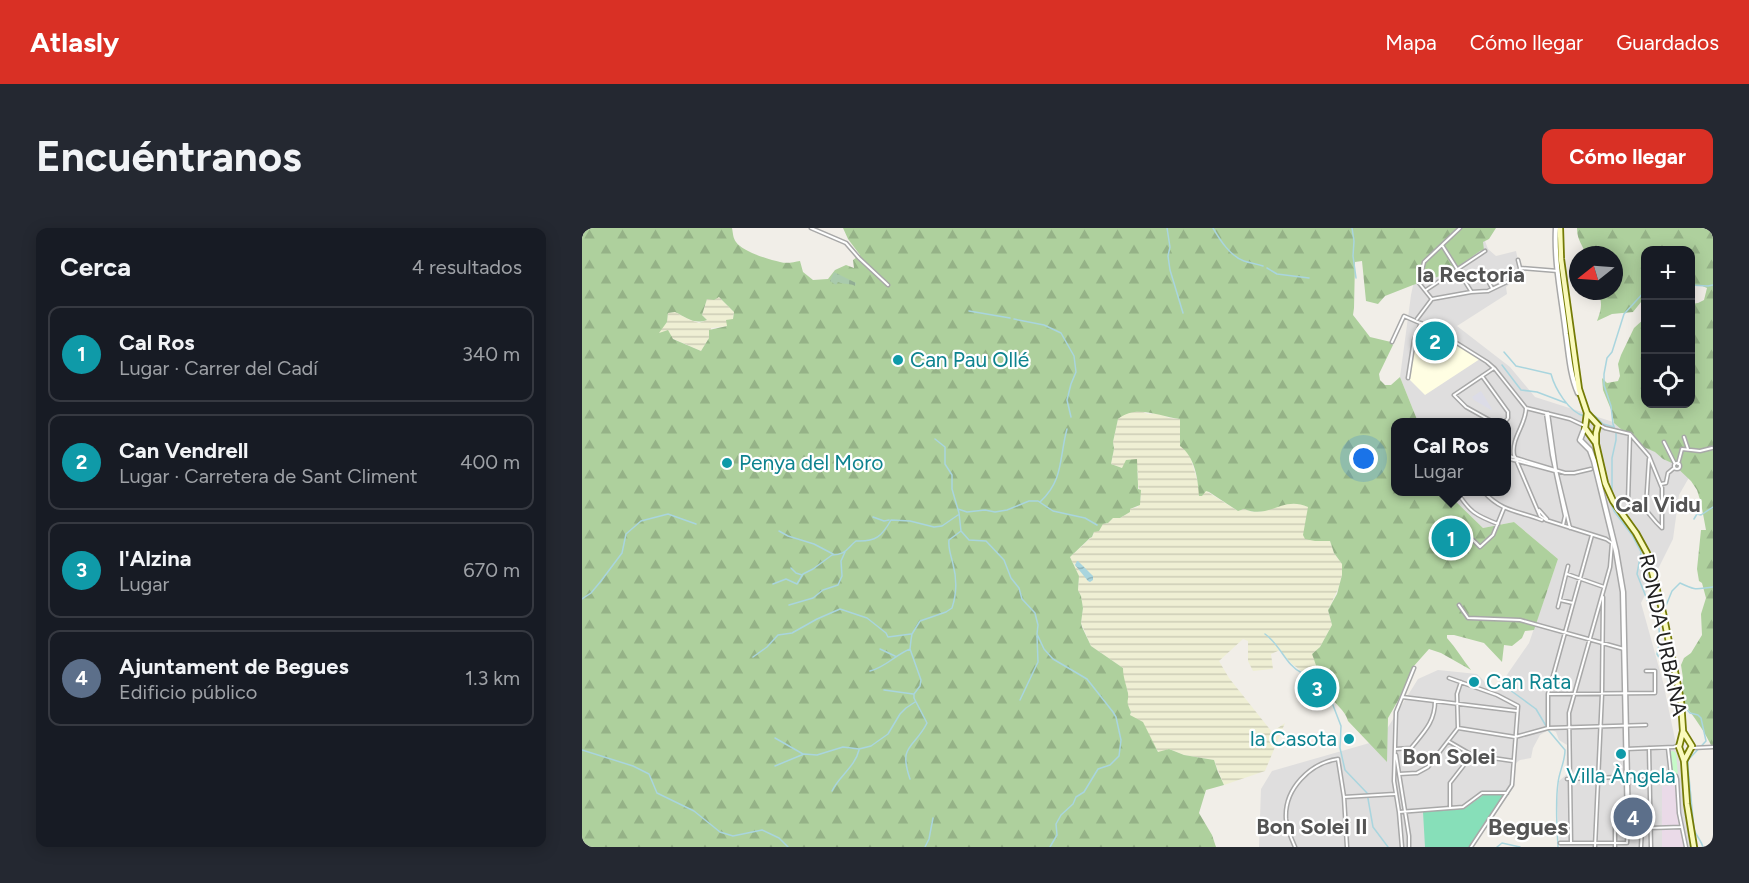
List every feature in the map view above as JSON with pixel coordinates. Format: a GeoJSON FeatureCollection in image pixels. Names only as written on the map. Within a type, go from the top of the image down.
{"type":"FeatureCollection","features":[{"type":"Feature","properties":{"kind":"main road","name":"RONDA URBANA"},"geometry":{"type":"LineString","coordinates":[[1558,228],[1579,389],[1587,413],[1596,426],[1596,444],[1609,495],[1642,542],[1649,559],[1679,692],[1683,731],[1679,747],[1684,761],[1687,804],[1694,847]]}},
{"type":"Feature","properties":{"kind":"main road","name":"RONDA URBANA"},"geometry":{"type":"LineString","coordinates":[[1587,413],[1585,427],[1596,444]]}},
{"type":"Feature","properties":{"kind":"main road"},"geometry":{"type":"LineString","coordinates":[[1585,427],[1596,426]]}},
{"type":"Feature","properties":{"kind":"main road"},"geometry":{"type":"LineString","coordinates":[[1585,427],[1596,426]]}},
{"type":"Feature","properties":{"kind":"main road","name":"RONDA URBANA"},"geometry":{"type":"LineString","coordinates":[[1683,731],[1694,746]]}},
{"type":"Feature","properties":{"kind":"main road","name":"RONDA URBANA"},"geometry":{"type":"LineString","coordinates":[[1679,747],[1694,746]]}},
{"type":"Feature","properties":{"kind":"main road"},"geometry":{"type":"LineString","coordinates":[[1679,747],[1684,753],[1694,746]]}},
{"type":"Feature","properties":{"kind":"main road"},"geometry":{"type":"LineString","coordinates":[[1684,761],[1694,746]]}},
{"type":"Feature","properties":{"kind":"street"},"geometry":{"type":"LineString","coordinates":[[811,228],[846,243],[888,285]]}},
{"type":"Feature","properties":{"kind":"street"},"geometry":{"type":"LineString","coordinates":[[1432,299],[1419,283],[1424,262],[1460,228]]}},
{"type":"Feature","properties":{"kind":"street"},"geometry":{"type":"LineString","coordinates":[[1558,228],[1556,250],[1558,271],[1573,379],[1583,402]]}},
{"type":"Feature","properties":{"kind":"street"},"geometry":{"type":"LineString","coordinates":[[1442,245],[1472,292]]}},
{"type":"Feature","properties":{"kind":"street"},"geometry":{"type":"LineString","coordinates":[[1426,290],[1485,251]]}},
{"type":"Feature","properties":{"kind":"street"},"geometry":{"type":"LineString","coordinates":[[1416,320],[1432,299],[1488,291],[1517,277],[1520,272],[1518,260]]}},
{"type":"Feature","properties":{"kind":"street"},"geometry":{"type":"LineString","coordinates":[[1520,268],[1558,271]]}},
{"type":"Feature","properties":{"kind":"street"},"geometry":{"type":"LineString","coordinates":[[1483,272],[1492,288]]}},
{"type":"Feature","properties":{"kind":"street"},"geometry":{"type":"LineString","coordinates":[[1392,342],[1404,316],[1416,320],[1478,356],[1494,368],[1526,408],[1585,427],[1580,441],[1590,450],[1594,461],[1623,592],[1628,828],[1627,843],[1615,845],[1560,843]]}},
{"type":"Feature","properties":{"kind":"street"},"geometry":{"type":"LineString","coordinates":[[1408,378],[1414,340],[1421,323]]}},
{"type":"Feature","properties":{"kind":"street"},"geometry":{"type":"LineString","coordinates":[[1485,418],[1466,407],[1454,395],[1494,368]]}},
{"type":"Feature","properties":{"kind":"street"},"geometry":{"type":"LineString","coordinates":[[1482,375],[1508,412],[1508,418]]}},
{"type":"Feature","properties":{"kind":"street"},"geometry":{"type":"LineString","coordinates":[[1526,408],[1526,415],[1513,443],[1513,450],[1539,515]]}},
{"type":"Feature","properties":{"kind":"street"},"geometry":{"type":"LineString","coordinates":[[1547,413],[1565,516],[1563,525]]}},
{"type":"Feature","properties":{"kind":"street"},"geometry":{"type":"LineString","coordinates":[[1596,426],[1630,435],[1649,456],[1661,484],[1662,528],[1641,505],[1628,502],[1630,435]]}},
{"type":"Feature","properties":{"kind":"street"},"geometry":{"type":"LineString","coordinates":[[1684,437],[1688,449]]}},
{"type":"Feature","properties":{"kind":"street"},"geometry":{"type":"LineString","coordinates":[[1664,442],[1679,469],[1674,468]]}},
{"type":"Feature","properties":{"kind":"street"},"geometry":{"type":"LineString","coordinates":[[1661,484],[1666,483],[1668,472],[1674,468],[1683,448],[1700,451],[1712,448]]}},
{"type":"Feature","properties":{"kind":"street"},"geometry":{"type":"LineString","coordinates":[[1646,509],[1649,456]]}},
{"type":"Feature","properties":{"kind":"street"},"geometry":{"type":"LineString","coordinates":[[1511,458],[1556,471],[1574,473],[1591,469]]}},
{"type":"Feature","properties":{"kind":"street"},"geometry":{"type":"LineString","coordinates":[[1556,471],[1570,528]]}},
{"type":"Feature","properties":{"kind":"street"},"geometry":{"type":"LineString","coordinates":[[1460,496],[1470,510],[1478,516],[1498,524]]}},
{"type":"Feature","properties":{"kind":"street"},"geometry":{"type":"LineString","coordinates":[[1488,496],[1504,508],[1539,515],[1546,520],[1593,534],[1612,543]]}},
{"type":"Feature","properties":{"kind":"street"},"geometry":{"type":"LineString","coordinates":[[1444,531],[1458,531],[1466,534],[1480,547],[1493,535],[1504,508]]}},
{"type":"Feature","properties":{"kind":"street"},"geometry":{"type":"LineString","coordinates":[[1548,728],[1548,694],[1593,534]]}},
{"type":"Feature","properties":{"kind":"street"},"geometry":{"type":"LineString","coordinates":[[1606,539],[1612,535]]}},
{"type":"Feature","properties":{"kind":"street"},"geometry":{"type":"LineString","coordinates":[[1571,843],[1568,779],[1569,713],[1612,557],[1612,535]]}},
{"type":"Feature","properties":{"kind":"street"},"geometry":{"type":"LineString","coordinates":[[1558,607],[1568,566]]}},
{"type":"Feature","properties":{"kind":"street"},"geometry":{"type":"LineString","coordinates":[[1566,574],[1604,587]]}},
{"type":"Feature","properties":{"kind":"street"},"geometry":{"type":"LineString","coordinates":[[1595,845],[1601,727],[1603,591]]}},
{"type":"Feature","properties":{"kind":"street"},"geometry":{"type":"LineString","coordinates":[[1560,600],[1573,603]]}},
{"type":"Feature","properties":{"kind":"street"},"geometry":{"type":"LineString","coordinates":[[1459,605],[1468,618],[1520,620],[1624,649]]}},
{"type":"Feature","properties":{"kind":"street"},"geometry":{"type":"LineString","coordinates":[[1402,847],[1395,794],[1396,712],[1414,668]]}},
{"type":"Feature","properties":{"kind":"street"},"geometry":{"type":"LineString","coordinates":[[1548,694],[1655,693],[1655,671],[1646,671]]}},
{"type":"Feature","properties":{"kind":"street"},"geometry":{"type":"LineString","coordinates":[[1449,678],[1497,695],[1518,706],[1512,786],[1471,847]]}},
{"type":"Feature","properties":{"kind":"street"},"geometry":{"type":"LineString","coordinates":[[1400,774],[1424,770],[1458,728],[1457,694],[1461,682]]}},
{"type":"Feature","properties":{"kind":"street"},"geometry":{"type":"LineString","coordinates":[[1402,697],[1517,711]]}},
{"type":"Feature","properties":{"kind":"street"},"geometry":{"type":"LineString","coordinates":[[1395,749],[1411,747],[1420,737],[1432,720],[1435,701]]}},
{"type":"Feature","properties":{"kind":"street"},"geometry":{"type":"LineString","coordinates":[[1458,728],[1515,737],[1548,728],[1646,725]]}},
{"type":"Feature","properties":{"kind":"street"},"geometry":{"type":"LineString","coordinates":[[1448,741],[1472,755],[1514,761]]}},
{"type":"Feature","properties":{"kind":"street"},"geometry":{"type":"LineString","coordinates":[[1694,746],[1713,747]]}},
{"type":"Feature","properties":{"kind":"street"},"geometry":{"type":"LineString","coordinates":[[1668,747],[1671,775]]}},
{"type":"Feature","properties":{"kind":"street"},"geometry":{"type":"LineString","coordinates":[[1626,749],[1679,747]]}},
{"type":"Feature","properties":{"kind":"street"},"geometry":{"type":"LineString","coordinates":[[1649,748],[1651,847]]}},
{"type":"Feature","properties":{"kind":"street"},"geometry":{"type":"LineString","coordinates":[[1395,749],[1406,811],[1409,847]]}},
{"type":"Feature","properties":{"kind":"street"},"geometry":{"type":"LineString","coordinates":[[1450,808],[1449,783],[1472,755]]}},
{"type":"Feature","properties":{"kind":"street"},"geometry":{"type":"LineString","coordinates":[[1295,847],[1286,820],[1290,797],[1300,779],[1310,771],[1324,762],[1338,759],[1344,797],[1347,847]]}},
{"type":"Feature","properties":{"kind":"street"},"geometry":{"type":"LineString","coordinates":[[1568,779],[1676,776],[1686,847]]}},
{"type":"Feature","properties":{"kind":"street"},"geometry":{"type":"LineString","coordinates":[[1390,794],[1395,787]]}},
{"type":"Feature","properties":{"kind":"street"},"geometry":{"type":"LineString","coordinates":[[1399,812],[1463,807],[1482,793],[1507,793]]}},
{"type":"Feature","properties":{"kind":"street"},"geometry":{"type":"LineString","coordinates":[[1344,797],[1395,794]]}},
{"type":"Feature","properties":{"kind":"street"},"geometry":{"type":"LineString","coordinates":[[1615,825],[1615,845]]}},
{"type":"Feature","properties":{"kind":"street"},"geometry":{"type":"LineString","coordinates":[[1641,847],[1642,826]]}},
{"type":"Feature","properties":{"kind":"street"},"geometry":{"type":"LineString","coordinates":[[1628,828],[1682,827]]}},
{"type":"Feature","properties":{"kind":"shaded area"},"geometry":{"type":"Polygon","coordinates":[[[1485,241],[1488,249],[1496,256],[1516,251],[1521,274],[1506,287],[1507,294],[1457,326],[1510,367],[1535,397],[1632,428],[1699,460],[1679,495],[1673,539],[1641,603],[1663,682],[1681,768],[1685,817],[1691,847],[1560,847],[1557,803],[1559,781],[1566,775],[1567,745],[1559,740],[1556,732],[1550,729],[1540,735],[1531,758],[1516,763],[1513,788],[1473,847],[1259,847],[1261,789],[1272,771],[1380,740],[1418,679],[1438,670],[1477,674],[1495,692],[1529,643],[1558,559],[1514,522],[1483,528],[1450,496],[1511,496],[1511,418],[1416,418],[1400,377],[1411,295],[1422,244],[1485,241]]]}},
{"type":"Feature","properties":{"kind":"shaded area"},"geometry":{"type":"Polygon","coordinates":[[[719,297],[734,312],[733,319],[728,326],[711,328],[709,338],[701,351],[658,332],[667,322],[668,313],[675,312],[699,323],[707,320],[702,315],[707,299],[719,297]]]}},
{"type":"Feature","properties":{"kind":"shaded area"},"geometry":{"type":"Polygon","coordinates":[[[1422,322],[1483,357],[1425,395],[1408,378],[1414,340],[1422,322]]]}},
{"type":"Feature","properties":{"kind":"shaded area"},"geometry":{"type":"Polygon","coordinates":[[[1481,391],[1492,409],[1491,410],[1472,397],[1481,391]]]}},
{"type":"Feature","properties":{"kind":"shaded area"},"geometry":{"type":"Polygon","coordinates":[[[1141,411],[1180,419],[1180,446],[1190,456],[1198,483],[1206,491],[1238,511],[1244,509],[1260,512],[1289,503],[1309,507],[1315,541],[1330,541],[1334,553],[1342,564],[1339,587],[1328,610],[1332,625],[1320,647],[1312,654],[1317,667],[1303,672],[1292,664],[1280,650],[1271,654],[1273,669],[1253,671],[1248,661],[1248,641],[1243,639],[1219,661],[1229,678],[1272,732],[1285,723],[1265,771],[1224,785],[1214,760],[1184,755],[1169,749],[1159,753],[1130,715],[1131,712],[1126,703],[1128,692],[1123,677],[1123,668],[1091,646],[1081,623],[1083,608],[1078,590],[1079,576],[1070,557],[1103,524],[1113,518],[1120,518],[1130,512],[1130,509],[1138,507],[1141,498],[1138,471],[1111,464],[1118,419],[1125,413],[1141,411]]]}},
{"type":"Feature","properties":{"kind":"shaded area"},"geometry":{"type":"Polygon","coordinates":[[[1678,785],[1679,813],[1686,847],[1662,847],[1662,786],[1678,785]]]}},
{"type":"Feature","properties":{"kind":"green space"},"geometry":{"type":"Polygon","coordinates":[[[582,228],[732,228],[735,240],[744,249],[780,262],[800,261],[803,272],[813,280],[828,279],[835,270],[846,265],[854,268],[853,260],[860,255],[843,228],[1496,228],[1489,239],[1483,242],[1484,250],[1449,273],[1385,296],[1378,304],[1366,301],[1362,261],[1355,262],[1353,315],[1370,337],[1391,342],[1393,345],[1379,374],[1380,380],[1385,385],[1391,385],[1400,377],[1416,418],[1391,418],[1391,496],[1450,496],[1483,528],[1514,522],[1558,559],[1534,630],[1525,631],[1522,638],[1512,646],[1504,645],[1502,662],[1484,643],[1447,635],[1471,670],[1429,649],[1413,667],[1388,718],[1387,762],[1348,721],[1328,694],[1312,654],[1320,647],[1332,625],[1328,610],[1337,594],[1342,575],[1342,564],[1334,553],[1330,541],[1305,539],[1303,535],[1308,507],[1291,504],[1261,512],[1244,509],[1238,511],[1209,492],[1206,491],[1199,496],[1197,476],[1192,462],[1180,446],[1180,419],[1133,412],[1118,419],[1111,464],[1122,468],[1126,460],[1137,459],[1138,489],[1141,490],[1140,505],[1130,509],[1130,512],[1120,518],[1113,518],[1103,524],[1099,531],[1094,532],[1092,537],[1070,557],[1079,576],[1078,590],[1083,608],[1081,623],[1091,646],[1123,668],[1130,715],[1143,722],[1158,752],[1169,749],[1184,755],[1214,760],[1224,785],[1206,790],[1199,813],[1216,847],[582,847],[582,228]],[[719,297],[714,300],[707,299],[702,315],[707,320],[694,321],[675,312],[668,313],[667,322],[659,333],[668,330],[673,339],[701,351],[709,338],[709,330],[727,326],[726,320],[733,319],[734,312],[719,297]]]}},
{"type":"Feature","properties":{"kind":"green space"},"geometry":{"type":"Polygon","coordinates":[[[1577,228],[1713,228],[1713,749],[1699,724],[1682,702],[1684,698],[1681,665],[1702,635],[1701,614],[1706,598],[1697,569],[1701,530],[1706,530],[1701,503],[1691,481],[1672,463],[1639,445],[1614,423],[1603,390],[1602,378],[1607,383],[1618,381],[1620,376],[1618,364],[1621,355],[1634,328],[1641,322],[1641,408],[1695,408],[1695,303],[1704,300],[1707,288],[1695,286],[1695,246],[1641,246],[1641,302],[1633,312],[1612,314],[1597,321],[1601,309],[1600,300],[1623,300],[1623,246],[1582,246],[1577,228]]]}},
{"type":"Feature","properties":{"kind":"green space"},"geometry":{"type":"Polygon","coordinates":[[[834,272],[856,283],[855,286],[838,282],[836,285],[830,281],[834,272]]]}},
{"type":"Feature","properties":{"kind":"green space"},"geometry":{"type":"Polygon","coordinates":[[[1668,752],[1676,753],[1678,776],[1671,775],[1668,752]]]}},
{"type":"Feature","properties":{"kind":"green space"},"geometry":{"type":"Polygon","coordinates":[[[1485,794],[1504,794],[1469,847],[1425,847],[1423,812],[1465,808],[1485,794]]]}},
{"type":"Feature","properties":{"kind":"green space"},"geometry":{"type":"Polygon","coordinates":[[[1636,814],[1648,814],[1649,825],[1636,826],[1636,814]]]}},
{"type":"Feature","properties":{"kind":"water"},"geometry":{"type":"Polygon","coordinates":[[[1077,561],[1093,576],[1093,580],[1088,581],[1075,565],[1077,561]]]}},
{"type":"Feature","properties":{"kind":"waterway"},"geometry":{"type":"LineString","coordinates":[[1167,228],[1170,270],[1183,313]]}},
{"type":"Feature","properties":{"kind":"waterway"},"geometry":{"type":"LineString","coordinates":[[1213,228],[1230,252],[1239,259],[1263,266]]}},
{"type":"Feature","properties":{"kind":"waterway"},"geometry":{"type":"LineString","coordinates":[[1352,228],[1356,278]]}},
{"type":"Feature","properties":{"kind":"waterway"},"geometry":{"type":"LineString","coordinates":[[1267,268],[1277,274],[1309,278]]}},
{"type":"Feature","properties":{"kind":"waterway"},"geometry":{"type":"LineString","coordinates":[[1695,285],[1713,285]]}},
{"type":"Feature","properties":{"kind":"waterway"},"geometry":{"type":"LineString","coordinates":[[1612,495],[1612,458],[1616,432],[1604,385],[1604,374],[1607,358],[1612,352],[1624,314],[1641,295]]}},
{"type":"Feature","properties":{"kind":"waterway"},"geometry":{"type":"LineString","coordinates":[[969,311],[1010,318]]}},
{"type":"Feature","properties":{"kind":"waterway"},"geometry":{"type":"LineString","coordinates":[[1014,319],[1044,325],[1061,333],[1074,356],[1076,372],[1067,400],[1071,417]]}},
{"type":"Feature","properties":{"kind":"waterway"},"geometry":{"type":"LineString","coordinates":[[1504,352],[1516,366],[1551,374],[1563,399],[1573,410],[1584,416]]}},
{"type":"Feature","properties":{"kind":"waterway"},"geometry":{"type":"LineString","coordinates":[[1502,365],[1521,390],[1537,392],[1566,403]]}},
{"type":"Feature","properties":{"kind":"waterway"},"geometry":{"type":"LineString","coordinates":[[1592,415],[1603,424],[1614,427]]}},
{"type":"Feature","properties":{"kind":"waterway"},"geometry":{"type":"LineString","coordinates":[[1040,502],[1048,494],[1057,477],[1067,429]]}},
{"type":"Feature","properties":{"kind":"waterway"},"geometry":{"type":"LineString","coordinates":[[910,779],[907,753],[927,723],[914,698],[921,680],[910,649],[912,634],[920,621],[952,608],[956,581],[949,540],[961,531],[959,513],[952,489],[952,475],[945,464],[945,447],[935,439]]}},
{"type":"Feature","properties":{"kind":"waterway"},"geometry":{"type":"LineString","coordinates":[[1611,500],[1614,511],[1632,535],[1641,552],[1637,574],[1648,602],[1658,616],[1660,641],[1657,654],[1678,699]]}},
{"type":"Feature","properties":{"kind":"waterway"},"geometry":{"type":"LineString","coordinates":[[958,509],[967,512],[985,510],[995,512],[1029,501],[1038,501],[1053,511],[1085,518],[1097,525]]}},
{"type":"Feature","properties":{"kind":"waterway"},"geometry":{"type":"LineString","coordinates":[[1694,519],[1697,514],[1701,515],[1713,507]]}},
{"type":"Feature","properties":{"kind":"waterway"},"geometry":{"type":"LineString","coordinates":[[582,599],[591,593],[601,581],[622,553],[626,534],[641,521],[668,514],[696,524]]}},
{"type":"Feature","properties":{"kind":"waterway"},"geometry":{"type":"LineString","coordinates":[[773,584],[786,579],[797,584],[803,574],[832,555],[843,552],[856,541],[878,537],[891,520],[910,521],[934,527],[942,526],[958,515]]}},
{"type":"Feature","properties":{"kind":"waterway"},"geometry":{"type":"LineString","coordinates":[[873,517],[884,521],[889,520]]}},
{"type":"Feature","properties":{"kind":"waterway"},"geometry":{"type":"LineString","coordinates":[[779,531],[833,554]]}},
{"type":"Feature","properties":{"kind":"waterway"},"geometry":{"type":"LineString","coordinates":[[961,531],[969,540],[986,541],[1004,560],[1011,578],[1019,588],[1022,599],[1035,613],[1038,625],[1037,634],[1044,649],[1053,659],[1087,679],[1116,717],[1121,740],[1119,756],[1110,765],[1098,769],[1084,792],[1076,797],[1073,804],[1061,815],[1056,824],[1057,835],[1050,847]]}},
{"type":"Feature","properties":{"kind":"waterway"},"geometry":{"type":"LineString","coordinates":[[789,605],[813,598],[823,590],[838,585],[842,576],[841,561],[845,552]]}},
{"type":"Feature","properties":{"kind":"waterway"},"geometry":{"type":"LineString","coordinates":[[791,568],[802,575]]}},
{"type":"Feature","properties":{"kind":"waterway"},"geometry":{"type":"LineString","coordinates":[[1665,608],[1672,591],[1680,583],[1696,589],[1713,587]]}},
{"type":"Feature","properties":{"kind":"waterway"},"geometry":{"type":"LineString","coordinates":[[753,657],[778,635],[792,633],[840,609],[867,618],[888,637],[911,634]]}},
{"type":"Feature","properties":{"kind":"waterway"},"geometry":{"type":"LineString","coordinates":[[1265,634],[1296,670],[1304,674],[1317,675],[1331,700],[1341,726],[1340,748],[1345,770],[1367,793],[1373,827],[1388,847]]}},
{"type":"Feature","properties":{"kind":"waterway"},"geometry":{"type":"LineString","coordinates":[[1020,700],[1038,662],[1037,636]]}},
{"type":"Feature","properties":{"kind":"waterway"},"geometry":{"type":"LineString","coordinates":[[880,649],[895,656]]}},
{"type":"Feature","properties":{"kind":"waterway"},"geometry":{"type":"LineString","coordinates":[[870,671],[910,649]]}},
{"type":"Feature","properties":{"kind":"waterway"},"geometry":{"type":"LineString","coordinates":[[1492,675],[1508,682],[1510,690],[1536,709],[1549,731],[1565,750],[1557,791],[1558,847]]}},
{"type":"Feature","properties":{"kind":"waterway"},"geometry":{"type":"LineString","coordinates":[[884,690],[913,694]]}},
{"type":"Feature","properties":{"kind":"waterway"},"geometry":{"type":"LineString","coordinates":[[775,766],[804,754],[817,755],[843,747],[859,749],[871,746],[888,734],[900,714],[915,702]]}},
{"type":"Feature","properties":{"kind":"waterway"},"geometry":{"type":"LineString","coordinates":[[1683,705],[1690,713],[1701,718],[1706,741],[1688,760],[1694,829],[1703,847]]}},
{"type":"Feature","properties":{"kind":"waterway"},"geometry":{"type":"LineString","coordinates":[[775,738],[803,754]]}},
{"type":"Feature","properties":{"kind":"waterway"},"geometry":{"type":"LineString","coordinates":[[582,750],[633,766],[649,774],[657,793],[694,811],[720,832],[733,836],[762,830],[779,838],[788,847]]}},
{"type":"Feature","properties":{"kind":"waterway"},"geometry":{"type":"LineString","coordinates":[[832,791],[854,761],[859,750]]}},
{"type":"Feature","properties":{"kind":"waterway"},"geometry":{"type":"LineString","coordinates":[[925,847],[933,818]]}},
{"type":"Feature","properties":{"kind":"waterway"},"geometry":{"type":"LineString","coordinates":[[1497,847],[1502,843],[1520,847]]}},
{"type":"Feature","properties":{"kind":"place","name":"Can Vendrell"},"geometry":{"type":"Point","coordinates":[1435,341]}},
{"type":"Feature","properties":{"kind":"place","name":"Can Pau Ollé"},"geometry":{"type":"Point","coordinates":[898,360]}},
{"type":"Feature","properties":{"kind":"place","name":"Penya del Moro"},"geometry":{"type":"Point","coordinates":[727,463]}},
{"type":"Feature","properties":{"kind":"place","name":"Cal Ros"},"geometry":{"type":"Point","coordinates":[1451,538]}},
{"type":"Feature","properties":{"kind":"place","name":"Can Rata"},"geometry":{"type":"Point","coordinates":[1474,682]}},
{"type":"Feature","properties":{"kind":"place","name":"l'Alzina"},"geometry":{"type":"Point","coordinates":[1317,688]}},
{"type":"Feature","properties":{"kind":"place","name":"la Casota"},"geometry":{"type":"Point","coordinates":[1349,739]}},
{"type":"Feature","properties":{"kind":"place","name":"Villa Àngela"},"geometry":{"type":"Point","coordinates":[1621,754]}},
{"type":"Feature","properties":{"kind":"place","name":"Ajuntament de Begues"},"geometry":{"type":"Point","coordinates":[1633,817]}},
{"type":"Feature","properties":{"kind":"district","name":"la Rectoria"},"geometry":{"type":"Point","coordinates":[1471,274]}},
{"type":"Feature","properties":{"kind":"district","name":"Cal Vidu"},"geometry":{"type":"Point","coordinates":[1658,504]}},
{"type":"Feature","properties":{"kind":"district","name":"Bon Solei"},"geometry":{"type":"Point","coordinates":[1449,756]}},
{"type":"Feature","properties":{"kind":"district","name":"Bon Solei II"},"geometry":{"type":"Point","coordinates":[1312,826]}},
{"type":"Feature","properties":{"kind":"district","name":"Begues"},"geometry":{"type":"Point","coordinates":[1528,827]}}]}
